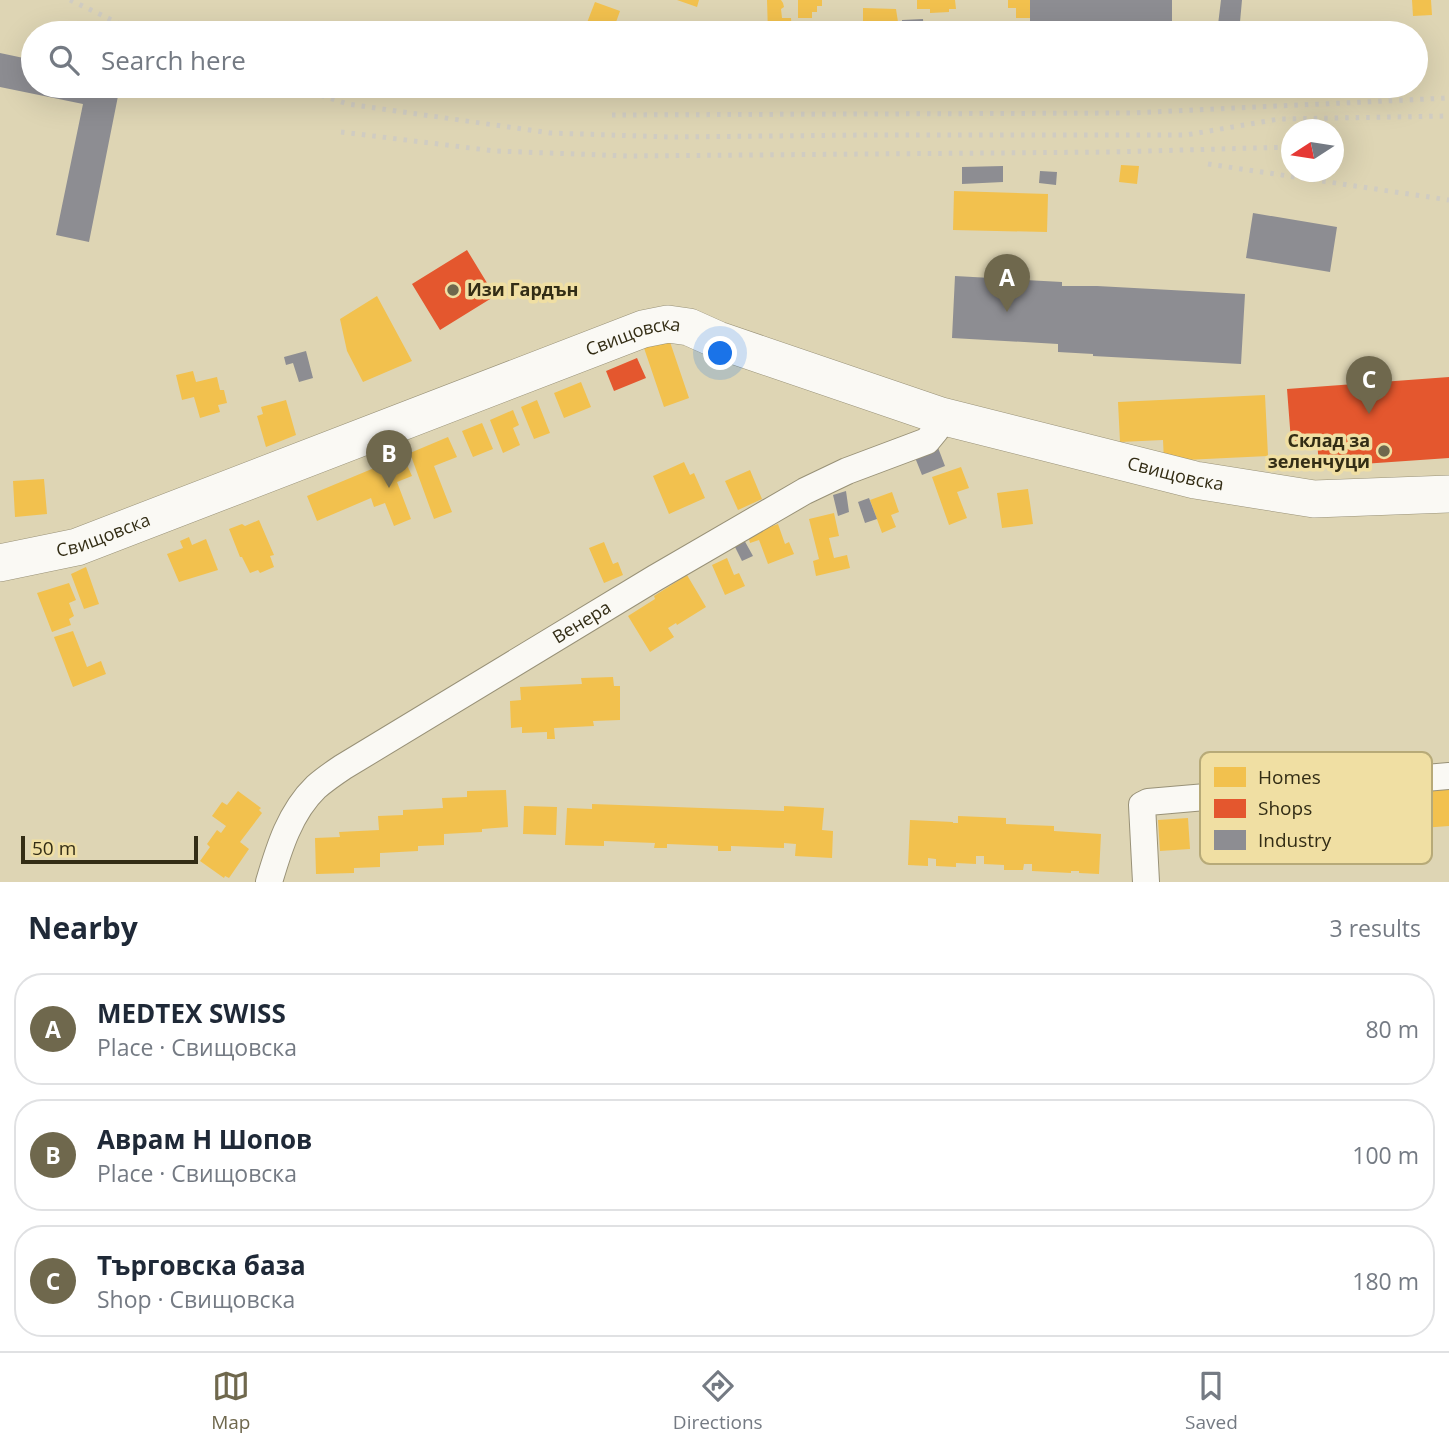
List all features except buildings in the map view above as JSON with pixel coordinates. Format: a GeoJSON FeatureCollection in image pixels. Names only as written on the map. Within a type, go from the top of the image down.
{"type":"FeatureCollection","features":[{"type":"Feature","properties":{"kind":"street","name":"Свищовска"},"geometry":{"type":"LineString","coordinates":[[0,563],[77,547],[643,329],[668,324],[689,327],[719,340],[941,416],[1195,480],[1314,499],[1449,494]]}},
{"type":"Feature","properties":{"kind":"street","name":"Венера"},"geometry":{"type":"LineString","coordinates":[[269,882],[295,812],[316,787],[343,767],[655,578],[805,491],[847,471],[927,441],[936,430],[941,416]]}},
{"type":"Feature","properties":{"kind":"street"},"geometry":{"type":"LineString","coordinates":[[1146,882],[1142,805],[1148,802],[1200,798]]}},
{"type":"Feature","properties":{"kind":"railway"},"geometry":{"type":"LineString","coordinates":[[70,0],[114,21]]}},
{"type":"Feature","properties":{"kind":"railway"},"geometry":{"type":"LineString","coordinates":[[329,98],[348,104],[550,133],[670,137],[1186,135],[1279,119],[1449,116]]}},
{"type":"Feature","properties":{"kind":"railway"},"geometry":{"type":"LineString","coordinates":[[612,115],[1130,113],[1449,98]]}},
{"type":"Feature","properties":{"kind":"railway"},"geometry":{"type":"LineString","coordinates":[[341,132],[495,151],[629,156],[1111,152],[1281,147]]}},
{"type":"Feature","properties":{"kind":"railway"},"geometry":{"type":"LineString","coordinates":[[1208,164],[1449,200]]}},
{"type":"Feature","properties":{"kind":"place","name":"Изи Гардън"},"geometry":{"type":"Point","coordinates":[453,290]}},
{"type":"Feature","properties":{"kind":"place","name":"MEDTEX SWISS"},"geometry":{"type":"Point","coordinates":[1007,312]}},
{"type":"Feature","properties":{"kind":"place","name":"Търговска база"},"geometry":{"type":"Point","coordinates":[1369,414]}},
{"type":"Feature","properties":{"kind":"place","name":"Склад за зеленчуци"},"geometry":{"type":"Point","coordinates":[1384,451]}},
{"type":"Feature","properties":{"kind":"place","name":"Аврам Н Шопов"},"geometry":{"type":"Point","coordinates":[389,488]}}]}
